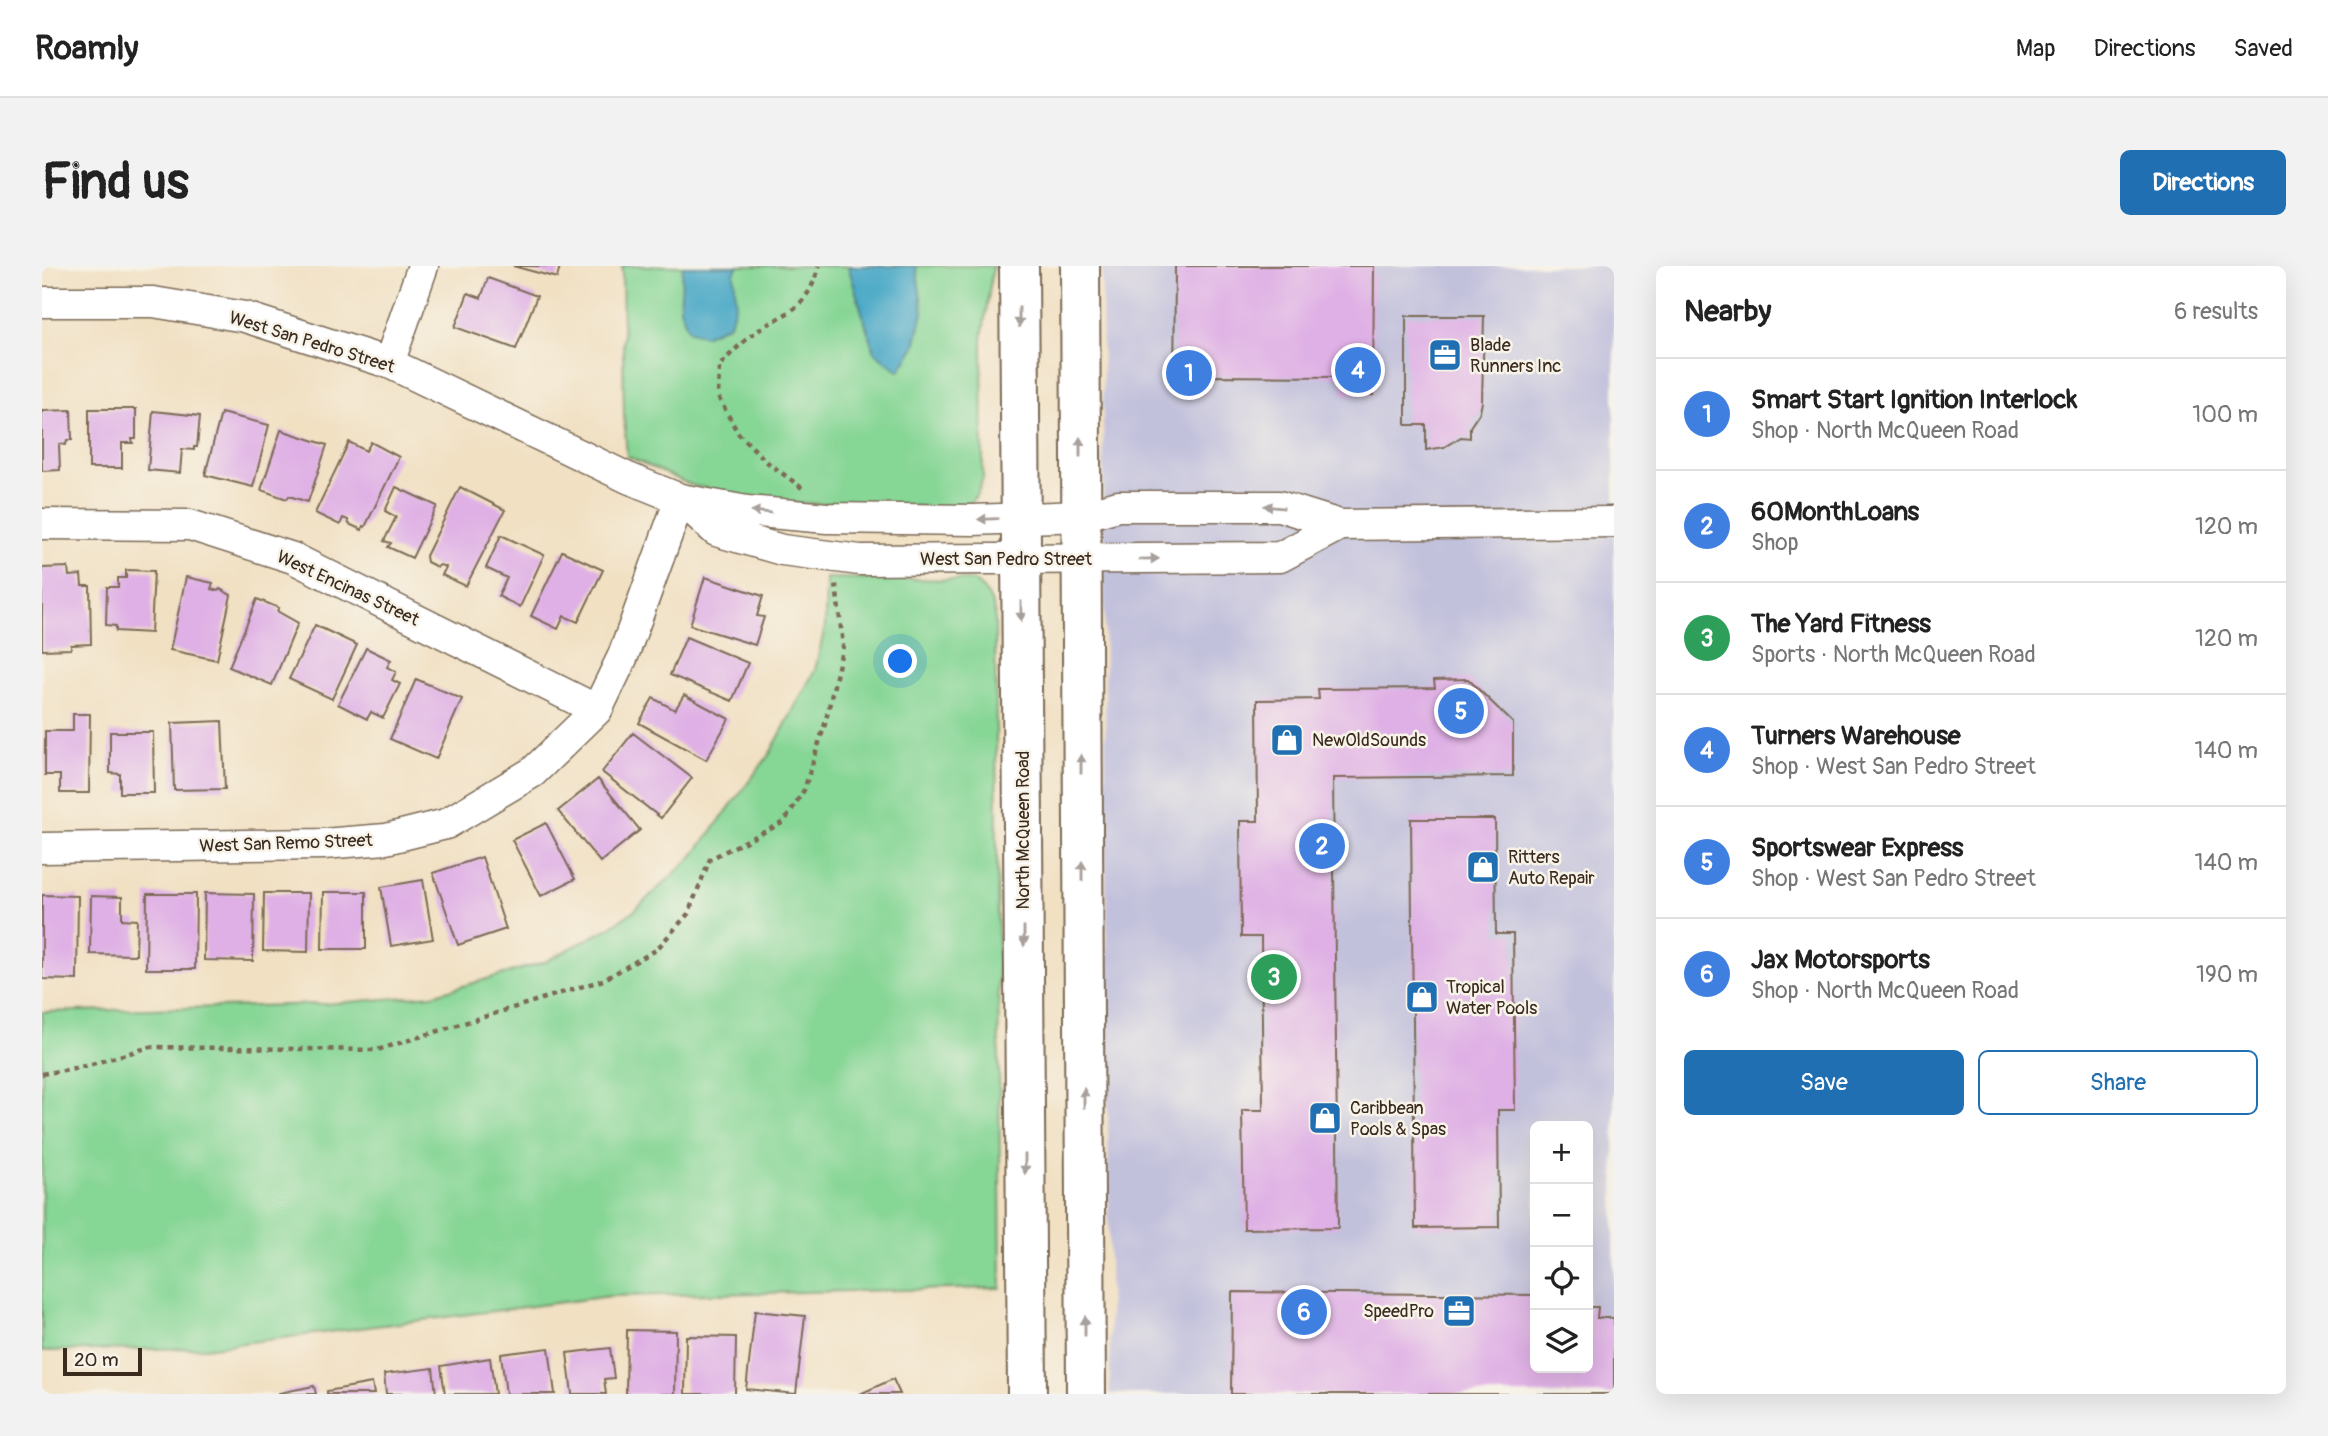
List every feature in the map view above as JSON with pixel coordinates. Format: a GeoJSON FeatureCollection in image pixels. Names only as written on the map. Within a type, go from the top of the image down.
{"type":"FeatureCollection","features":[{"type":"Feature","properties":{"kind":"main road","name":"North McQueen Road"},"geometry":{"type":"LineString","coordinates":[[1019,266],[1027,1394]]}},
{"type":"Feature","properties":{"kind":"main road"},"geometry":{"type":"LineString","coordinates":[[1080,266],[1086,1394]]}},
{"type":"Feature","properties":{"kind":"street"},"geometry":{"type":"LineString","coordinates":[[389,363],[423,266]]}},
{"type":"Feature","properties":{"kind":"street","name":"West San Pedro Street"},"geometry":{"type":"LineString","coordinates":[[42,302],[153,302],[245,317],[389,363],[628,478],[680,499],[747,511],[827,518],[972,520],[1081,516],[1118,506],[1279,506],[1340,526],[1614,522]]}},
{"type":"Feature","properties":{"kind":"street","name":"West San Pedro Street"},"geometry":{"type":"LineString","coordinates":[[680,499],[716,531],[782,550],[860,560],[1280,557],[1340,526]]}},
{"type":"Feature","properties":{"kind":"street","name":"West San Remo Street"},"geometry":{"type":"LineString","coordinates":[[42,848],[323,844],[386,839],[446,824],[533,772],[597,710],[623,656],[680,499]]}},
{"type":"Feature","properties":{"kind":"street","name":"West Encinas Street"},"geometry":{"type":"LineString","coordinates":[[42,524],[190,525],[293,558],[597,710]]}},
{"type":"Feature","properties":{"kind":"path"},"geometry":{"type":"LineString","coordinates":[[819,266],[813,287],[798,307],[748,338],[719,366],[718,397],[738,433],[767,462],[805,490],[825,499],[827,518]]}},
{"type":"Feature","properties":{"kind":"path"},"geometry":{"type":"LineString","coordinates":[[42,1074],[85,1066],[150,1047],[377,1050],[603,980],[656,950],[688,914],[710,859],[783,821],[804,790],[825,724],[843,646],[832,556]]}},
{"type":"Feature","properties":{"kind":"shaded area"},"geometry":{"type":"Polygon","coordinates":[[[1102,266],[1614,266],[1614,1394],[1110,1394],[1102,266]]]}},
{"type":"Feature","properties":{"kind":"green space"},"geometry":{"type":"Polygon","coordinates":[[[622,266],[993,266],[982,339],[983,478],[976,495],[964,508],[761,502],[691,485],[627,456],[622,266]]]}},
{"type":"Feature","properties":{"kind":"green space"},"geometry":{"type":"Polygon","coordinates":[[[826,578],[972,580],[987,594],[994,609],[1001,1288],[611,1296],[204,1348],[42,1351],[42,1012],[324,1004],[432,995],[545,962],[609,928],[635,910],[692,857],[769,755],[815,670],[825,627],[826,578]]]}},
{"type":"Feature","properties":{"kind":"water"},"geometry":{"type":"Polygon","coordinates":[[[683,266],[737,266],[734,274],[736,302],[730,324],[704,336],[688,330],[680,308],[683,266]]]}},
{"type":"Feature","properties":{"kind":"water"},"geometry":{"type":"Polygon","coordinates":[[[848,266],[916,266],[923,312],[915,346],[899,371],[874,352],[848,266]]]}},
{"type":"Feature","properties":{"kind":"building"},"geometry":{"type":"Polygon","coordinates":[[[513,266],[560,266],[557,278],[513,266]]]}},
{"type":"Feature","properties":{"kind":"building"},"geometry":{"type":"Polygon","coordinates":[[[1175,266],[1374,266],[1373,395],[1342,394],[1343,377],[1205,376],[1205,394],[1174,394],[1175,266]]]}},
{"type":"Feature","properties":{"kind":"building"},"geometry":{"type":"Polygon","coordinates":[[[488,278],[537,296],[516,349],[455,327],[468,293],[481,298],[488,278]]]}},
{"type":"Feature","properties":{"kind":"building","name":"Blade Runners Inc"},"geometry":{"type":"Polygon","coordinates":[[[1406,316],[1484,316],[1482,402],[1480,412],[1470,427],[1470,438],[1461,437],[1444,447],[1426,450],[1426,425],[1406,425],[1406,316]]]}},
{"type":"Feature","properties":{"kind":"building"},"geometry":{"type":"Polygon","coordinates":[[[89,409],[136,409],[136,439],[132,439],[133,443],[122,443],[122,468],[89,468],[89,409]]]}},
{"type":"Feature","properties":{"kind":"building"},"geometry":{"type":"Polygon","coordinates":[[[71,410],[72,440],[67,440],[66,445],[59,444],[60,470],[42,471],[42,411],[71,410]]]}},
{"type":"Feature","properties":{"kind":"building"},"geometry":{"type":"Polygon","coordinates":[[[153,411],[200,416],[197,447],[194,447],[194,450],[182,449],[180,473],[148,470],[153,411]]]}},
{"type":"Feature","properties":{"kind":"building"},"geometry":{"type":"Polygon","coordinates":[[[221,413],[269,425],[253,487],[205,475],[221,413]]]}},
{"type":"Feature","properties":{"kind":"building"},"geometry":{"type":"Polygon","coordinates":[[[281,430],[327,445],[308,502],[289,496],[287,499],[261,490],[281,430]]]}},
{"type":"Feature","properties":{"kind":"building"},"geometry":{"type":"Polygon","coordinates":[[[349,442],[366,451],[371,442],[399,457],[362,530],[343,518],[340,525],[315,513],[349,442]]]}},
{"type":"Feature","properties":{"kind":"building"},"geometry":{"type":"Polygon","coordinates":[[[396,487],[437,506],[412,558],[388,547],[391,543],[384,541],[396,517],[385,511],[396,487]]]}},
{"type":"Feature","properties":{"kind":"building"},"geometry":{"type":"Polygon","coordinates":[[[460,487],[505,510],[466,586],[442,575],[446,567],[437,567],[427,562],[426,556],[460,487]]]}},
{"type":"Feature","properties":{"kind":"building"},"geometry":{"type":"Polygon","coordinates":[[[501,535],[544,555],[520,607],[498,596],[507,578],[486,568],[501,535]]]}},
{"type":"Feature","properties":{"kind":"building"},"geometry":{"type":"Polygon","coordinates":[[[562,551],[603,570],[578,622],[564,616],[558,629],[531,616],[562,551]]]}},
{"type":"Feature","properties":{"kind":"building"},"geometry":{"type":"Polygon","coordinates":[[[68,567],[69,576],[81,575],[82,586],[90,586],[91,644],[71,645],[71,649],[42,650],[42,568],[68,567]]]}},
{"type":"Feature","properties":{"kind":"building"},"geometry":{"type":"Polygon","coordinates":[[[126,570],[154,571],[151,633],[116,631],[116,626],[106,625],[107,587],[118,587],[118,578],[126,578],[126,570]]]}},
{"type":"Feature","properties":{"kind":"building"},"geometry":{"type":"Polygon","coordinates":[[[186,577],[213,583],[211,589],[220,589],[231,595],[217,660],[170,650],[186,577]]]}},
{"type":"Feature","properties":{"kind":"building"},"geometry":{"type":"Polygon","coordinates":[[[705,577],[763,596],[757,616],[764,617],[755,645],[690,625],[705,577]]]}},
{"type":"Feature","properties":{"kind":"building"},"geometry":{"type":"Polygon","coordinates":[[[257,599],[279,608],[277,611],[298,623],[272,685],[229,667],[257,599]]]}},
{"type":"Feature","properties":{"kind":"building"},"geometry":{"type":"Polygon","coordinates":[[[315,625],[357,645],[332,699],[289,679],[315,625]]]}},
{"type":"Feature","properties":{"kind":"building"},"geometry":{"type":"Polygon","coordinates":[[[686,637],[748,663],[732,701],[670,675],[686,637]]]}},
{"type":"Feature","properties":{"kind":"building"},"geometry":{"type":"Polygon","coordinates":[[[366,648],[391,660],[387,667],[396,672],[392,680],[400,684],[383,718],[371,712],[367,719],[338,704],[366,648]]]}},
{"type":"Feature","properties":{"kind":"building"},"geometry":{"type":"Polygon","coordinates":[[[416,679],[462,699],[436,759],[390,739],[416,679]]]}},
{"type":"Feature","properties":{"kind":"building"},"geometry":{"type":"Polygon","coordinates":[[[1468,679],[1513,723],[1513,776],[1333,778],[1338,1228],[1244,1229],[1242,1110],[1263,1110],[1261,937],[1241,937],[1240,821],[1258,821],[1257,700],[1319,699],[1318,689],[1435,688],[1434,680],[1468,679]]]}},
{"type":"Feature","properties":{"kind":"building"},"geometry":{"type":"Polygon","coordinates":[[[684,695],[729,719],[706,760],[639,723],[653,698],[675,710],[684,695]]]}},
{"type":"Feature","properties":{"kind":"building"},"geometry":{"type":"Polygon","coordinates":[[[73,714],[90,714],[89,793],[60,793],[60,775],[45,775],[45,731],[73,731],[73,714]]]}},
{"type":"Feature","properties":{"kind":"building"},"geometry":{"type":"Polygon","coordinates":[[[222,721],[225,789],[174,790],[172,723],[222,721]]]}},
{"type":"Feature","properties":{"kind":"building"},"geometry":{"type":"Polygon","coordinates":[[[110,732],[153,732],[154,793],[120,793],[120,774],[110,773],[110,732]]]}},
{"type":"Feature","properties":{"kind":"building"},"geometry":{"type":"Polygon","coordinates":[[[633,733],[692,778],[661,818],[602,772],[633,733]]]}},
{"type":"Feature","properties":{"kind":"building"},"geometry":{"type":"Polygon","coordinates":[[[598,779],[640,830],[600,862],[558,811],[598,779]]]}},
{"type":"Feature","properties":{"kind":"building"},"geometry":{"type":"Polygon","coordinates":[[[1411,819],[1495,819],[1496,934],[1513,934],[1515,1110],[1498,1110],[1499,1227],[1415,1228],[1411,819]]]}},
{"type":"Feature","properties":{"kind":"building"},"geometry":{"type":"Polygon","coordinates":[[[546,823],[575,879],[541,896],[512,840],[546,823]]]}},
{"type":"Feature","properties":{"kind":"building"},"geometry":{"type":"Polygon","coordinates":[[[482,857],[506,929],[458,945],[433,873],[482,857]]]}},
{"type":"Feature","properties":{"kind":"building"},"geometry":{"type":"Polygon","coordinates":[[[423,880],[433,939],[391,946],[381,887],[423,880]]]}},
{"type":"Feature","properties":{"kind":"building"},"geometry":{"type":"Polygon","coordinates":[[[323,892],[366,892],[366,949],[322,949],[323,892]]]}},
{"type":"Feature","properties":{"kind":"building"},"geometry":{"type":"Polygon","coordinates":[[[205,893],[254,894],[253,961],[204,960],[205,893]]]}},
{"type":"Feature","properties":{"kind":"building"},"geometry":{"type":"Polygon","coordinates":[[[264,893],[309,893],[308,952],[263,951],[264,893]]]}},
{"type":"Feature","properties":{"kind":"building"},"geometry":{"type":"Polygon","coordinates":[[[147,894],[196,894],[195,969],[146,969],[147,894]]]}},
{"type":"Feature","properties":{"kind":"building"},"geometry":{"type":"Polygon","coordinates":[[[42,895],[78,896],[77,980],[42,979],[42,895]]]}},
{"type":"Feature","properties":{"kind":"building"},"geometry":{"type":"Polygon","coordinates":[[[91,896],[122,897],[122,919],[137,920],[136,955],[90,954],[91,896]]]}},
{"type":"Feature","properties":{"kind":"building"},"geometry":{"type":"Polygon","coordinates":[[[1232,1292],[1530,1295],[1530,1373],[1593,1373],[1593,1307],[1598,1307],[1597,1318],[1614,1318],[1614,1394],[1231,1394],[1232,1292]]]}},
{"type":"Feature","properties":{"kind":"building"},"geometry":{"type":"Polygon","coordinates":[[[755,1311],[805,1316],[796,1394],[746,1389],[755,1311]]]}},
{"type":"Feature","properties":{"kind":"building"},"geometry":{"type":"Polygon","coordinates":[[[627,1330],[676,1331],[675,1394],[626,1394],[627,1330]]]}},
{"type":"Feature","properties":{"kind":"building"},"geometry":{"type":"Polygon","coordinates":[[[686,1336],[736,1337],[735,1394],[685,1394],[686,1336]]]}},
{"type":"Feature","properties":{"kind":"building"},"geometry":{"type":"Polygon","coordinates":[[[549,1348],[555,1394],[506,1394],[501,1354],[549,1348]]]}},
{"type":"Feature","properties":{"kind":"building"},"geometry":{"type":"Polygon","coordinates":[[[610,1348],[614,1378],[604,1379],[606,1394],[572,1394],[567,1353],[610,1348]]]}},
{"type":"Feature","properties":{"kind":"building"},"geometry":{"type":"Polygon","coordinates":[[[490,1358],[495,1394],[445,1394],[441,1366],[490,1358]]]}},
{"type":"Feature","properties":{"kind":"building"},"geometry":{"type":"Polygon","coordinates":[[[433,1368],[436,1394],[386,1394],[384,1374],[433,1368]]]}},
{"type":"Feature","properties":{"kind":"building"},"geometry":{"type":"Polygon","coordinates":[[[893,1379],[900,1394],[860,1394],[893,1379]]]}},
{"type":"Feature","properties":{"kind":"building"},"geometry":{"type":"Polygon","coordinates":[[[372,1383],[374,1394],[327,1394],[327,1391],[372,1383]]]}},
{"type":"Feature","properties":{"kind":"building"},"geometry":{"type":"Polygon","coordinates":[[[314,1386],[316,1394],[279,1394],[279,1393],[314,1386]]]}},
{"type":"Feature","properties":{"kind":"place","name":"Blade Runners Inc"},"geometry":{"type":"Point","coordinates":[1445,355]}},
{"type":"Feature","properties":{"kind":"place","name":"Turners Warehouse"},"geometry":{"type":"Point","coordinates":[1358,370]}},
{"type":"Feature","properties":{"kind":"place","name":"Smart Start Ignition Interlock"},"geometry":{"type":"Point","coordinates":[1189,373]}},
{"type":"Feature","properties":{"kind":"place","name":"Sportswear Express"},"geometry":{"type":"Point","coordinates":[1461,711]}},
{"type":"Feature","properties":{"kind":"place","name":"NewOldSounds"},"geometry":{"type":"Point","coordinates":[1287,740]}},
{"type":"Feature","properties":{"kind":"place","name":"60MonthLoans"},"geometry":{"type":"Point","coordinates":[1322,846]}},
{"type":"Feature","properties":{"kind":"place","name":"Ritters Auto Repair"},"geometry":{"type":"Point","coordinates":[1483,867]}},
{"type":"Feature","properties":{"kind":"place","name":"The Yard Fitness"},"geometry":{"type":"Point","coordinates":[1274,977]}},
{"type":"Feature","properties":{"kind":"place","name":"Tropical Water Pools"},"geometry":{"type":"Point","coordinates":[1422,997]}},
{"type":"Feature","properties":{"kind":"place","name":"Caribbean Pools & Spas"},"geometry":{"type":"Point","coordinates":[1325,1118]}},
{"type":"Feature","properties":{"kind":"place","name":"SpeedPro"},"geometry":{"type":"Point","coordinates":[1459,1311]}},
{"type":"Feature","properties":{"kind":"place","name":"Jax Motorsports"},"geometry":{"type":"Point","coordinates":[1304,1312]}}]}
